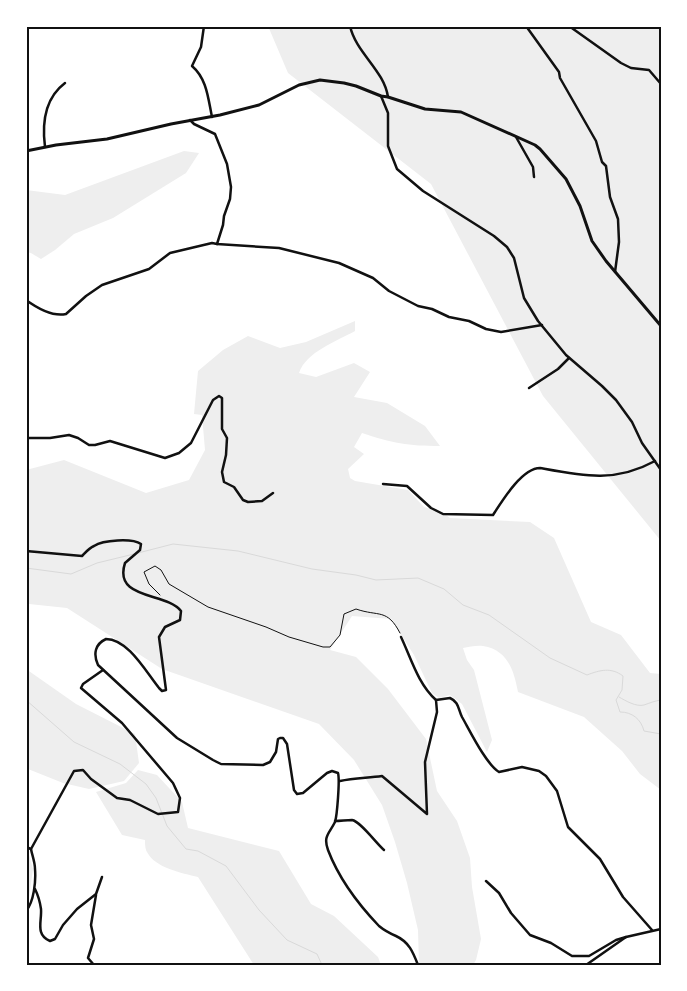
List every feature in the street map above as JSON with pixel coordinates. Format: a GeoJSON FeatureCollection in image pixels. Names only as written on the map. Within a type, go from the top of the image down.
{"type":"FeatureCollection","features":[{"type":"Feature","properties":{"kind":"street"},"geometry":{"type":"LineString","coordinates":[[204,26],[201,48],[192,66],[204,83],[212,117]]}},
{"type":"Feature","properties":{"kind":"street"},"geometry":{"type":"LineString","coordinates":[[350,26],[356,42],[386,86],[388,97]]}},
{"type":"Feature","properties":{"kind":"street"},"geometry":{"type":"LineString","coordinates":[[526,26],[559,72],[560,78],[596,141],[602,162],[606,166],[610,197],[618,219],[619,242],[615,273]]}},
{"type":"Feature","properties":{"kind":"street"},"geometry":{"type":"LineString","coordinates":[[569,26],[621,64],[631,68],[649,70],[661,84]]}},
{"type":"Feature","properties":{"kind":"street"},"geometry":{"type":"LineString","coordinates":[[26,151],[107,139],[190,120],[212,117],[259,105],[299,85],[313,81],[344,83],[425,109],[461,112],[535,145],[566,179],[580,206],[592,240],[615,273],[661,326]]}},
{"type":"Feature","properties":{"kind":"street"},"geometry":{"type":"LineString","coordinates":[[45,147],[44,127],[48,106],[56,91],[65,83]]}},
{"type":"Feature","properties":{"kind":"street"},"geometry":{"type":"LineString","coordinates":[[381,96],[388,113],[388,146],[397,169],[423,192],[487,232],[507,247],[514,258],[523,296],[542,325],[569,358],[616,400],[632,422],[642,443],[661,470]]}},
{"type":"Feature","properties":{"kind":"street"},"geometry":{"type":"LineString","coordinates":[[190,120],[192,123],[215,134],[228,168],[231,187],[230,199],[217,244]]}},
{"type":"Feature","properties":{"kind":"street"},"geometry":{"type":"LineString","coordinates":[[516,137],[533,167],[534,177]]}},
{"type":"Feature","properties":{"kind":"street"},"geometry":{"type":"LineString","coordinates":[[26,300],[36,307],[54,314],[66,314],[97,288],[149,269],[168,254],[212,243],[279,248],[339,263],[373,278],[389,292],[418,306],[432,309],[449,317],[469,320],[486,329],[501,332],[542,325]]}},
{"type":"Feature","properties":{"kind":"street"},"geometry":{"type":"LineString","coordinates":[[529,388],[558,369],[569,358]]}},
{"type":"Feature","properties":{"kind":"street"},"geometry":{"type":"LineString","coordinates":[[26,438],[69,436],[78,438],[89,445],[110,441],[165,458],[179,453],[191,442],[213,400],[219,396],[222,398],[222,429],[228,438],[222,472],[224,482],[234,487],[243,500],[248,502],[262,500],[273,493]]}},
{"type":"Feature","properties":{"kind":"street"},"geometry":{"type":"LineString","coordinates":[[383,484],[407,486],[431,508],[444,514],[493,515],[511,489],[534,468],[603,476],[632,472],[655,461]]}},
{"type":"Feature","properties":{"kind":"street"},"geometry":{"type":"LineString","coordinates":[[26,551],[82,556],[95,545],[122,540],[139,542],[141,544],[140,550],[125,563],[123,575],[130,587],[136,592],[178,606],[182,615],[180,620],[165,627],[159,637],[166,690],[158,688],[126,647],[111,639],[102,640],[96,649],[95,659],[103,670],[177,738],[212,760],[221,764],[263,765],[270,762],[276,752],[278,739],[283,738],[287,744],[296,794],[303,794],[327,772],[338,773],[340,781],[335,821],[328,832],[326,840],[328,849],[352,895],[378,925],[386,932],[404,940],[412,948],[418,965]]}},
{"type":"Feature","properties":{"kind":"street"},"geometry":{"type":"LineString","coordinates":[[340,781],[382,776],[427,814],[425,762],[437,712],[436,700],[427,692],[407,654],[402,637]]}},
{"type":"Feature","properties":{"kind":"street"},"geometry":{"type":"LineString","coordinates":[[26,911],[30,907],[36,868],[31,849],[74,771],[83,770],[90,779],[117,798],[130,800],[159,814],[178,812],[180,798],[173,783],[122,723],[81,688],[83,684],[103,670]]}},
{"type":"Feature","properties":{"kind":"street"},"geometry":{"type":"LineString","coordinates":[[436,700],[450,698],[458,704],[462,716],[487,759],[496,770],[503,771],[522,767],[540,771],[546,776],[557,791],[563,816],[572,833],[600,859],[623,897],[652,930]]}},
{"type":"Feature","properties":{"kind":"street"},"geometry":{"type":"LineString","coordinates":[[335,821],[353,820],[361,824],[372,839],[384,850]]}},
{"type":"Feature","properties":{"kind":"street"},"geometry":{"type":"LineString","coordinates":[[26,847],[31,849]]}},
{"type":"Feature","properties":{"kind":"street"},"geometry":{"type":"LineString","coordinates":[[94,965],[88,958],[94,938],[90,925],[96,894],[102,877]]}},
{"type":"Feature","properties":{"kind":"street"},"geometry":{"type":"LineString","coordinates":[[486,882],[499,893],[511,913],[530,935],[551,943],[572,956],[589,956],[626,936],[661,929]]}},
{"type":"Feature","properties":{"kind":"street"},"geometry":{"type":"LineString","coordinates":[[34,888],[40,908],[40,930],[46,939],[50,941],[54,939],[62,925],[77,909],[96,894]]}},
{"type":"Feature","properties":{"kind":"street"},"geometry":{"type":"LineString","coordinates":[[586,965],[626,936]]}},
{"type":"Feature","properties":{"kind":"path"},"geometry":{"type":"LineString","coordinates":[[168,602],[149,584],[144,572],[155,566],[161,570],[169,584],[208,607],[289,637],[323,647],[330,647],[340,635],[344,614],[356,609],[368,613],[386,615],[394,620],[402,637]]}},
{"type":"Feature","properties":{"kind":"shaded area"},"geometry":{"type":"Polygon","coordinates":[[[268,26],[661,26],[661,541],[543,396],[431,184],[288,73],[268,26]]]}},
{"type":"Feature","properties":{"kind":"shaded area"},"geometry":{"type":"Polygon","coordinates":[[[184,151],[199,153],[186,173],[113,218],[74,234],[41,259],[26,252],[26,190],[65,195],[184,151]]]}},
{"type":"Feature","properties":{"kind":"shaded area"},"geometry":{"type":"Polygon","coordinates":[[[355,321],[355,331],[315,353],[308,359],[299,373],[316,377],[354,363],[370,372],[354,397],[387,403],[425,426],[440,446],[400,443],[362,433],[354,447],[364,454],[348,469],[350,478],[355,481],[408,490],[424,507],[442,512],[450,518],[530,522],[554,538],[591,622],[621,635],[650,673],[661,674],[661,790],[640,774],[622,751],[584,717],[518,692],[512,669],[504,657],[492,648],[473,646],[463,648],[467,660],[474,670],[492,740],[487,752],[462,704],[450,695],[439,698],[432,693],[414,655],[391,619],[352,616],[330,650],[356,657],[388,689],[426,739],[437,791],[457,821],[470,858],[472,887],[481,939],[473,965],[419,965],[418,930],[407,883],[382,805],[354,760],[319,724],[162,669],[67,608],[26,605],[26,470],[64,460],[146,493],[189,480],[205,450],[202,415],[194,414],[198,371],[223,350],[248,336],[280,348],[306,342],[355,321]]]}},
{"type":"Feature","properties":{"kind":"shaded area"},"geometry":{"type":"Polygon","coordinates":[[[26,669],[76,704],[135,734],[139,763],[124,781],[89,789],[63,783],[26,767],[26,669]]]}},
{"type":"Feature","properties":{"kind":"shaded area"},"geometry":{"type":"Polygon","coordinates":[[[138,770],[157,775],[182,802],[188,828],[279,851],[311,904],[334,916],[378,957],[381,965],[254,965],[198,877],[162,866],[151,858],[147,852],[145,840],[122,835],[96,792],[126,783],[138,770]]]}},
{"type":"Feature","properties":{"kind":"shaded area"},"geometry":{"type":"Polygon","coordinates":[[[26,850],[28,851],[33,869],[26,918],[26,850]]]}},
{"type":"Feature","properties":{"kind":"waterway"},"geometry":{"type":"LineString","coordinates":[[138,553],[173,544],[238,551],[312,569],[356,575],[376,580],[418,578],[444,589],[463,605],[489,615],[550,658],[587,675],[605,670],[619,673],[623,676],[622,690],[616,700],[620,712],[628,713],[635,717],[641,723],[644,731],[661,734]]}},
{"type":"Feature","properties":{"kind":"waterway"},"geometry":{"type":"LineString","coordinates":[[26,568],[71,574],[97,563],[134,554]]}},
{"type":"Feature","properties":{"kind":"waterway"},"geometry":{"type":"LineString","coordinates":[[619,697],[638,705],[661,700]]}},
{"type":"Feature","properties":{"kind":"waterway"},"geometry":{"type":"LineString","coordinates":[[26,700],[74,742],[120,764],[146,784],[156,798],[167,826],[186,849],[198,851],[226,866],[259,910],[287,940],[317,954],[322,965]]}}]}
